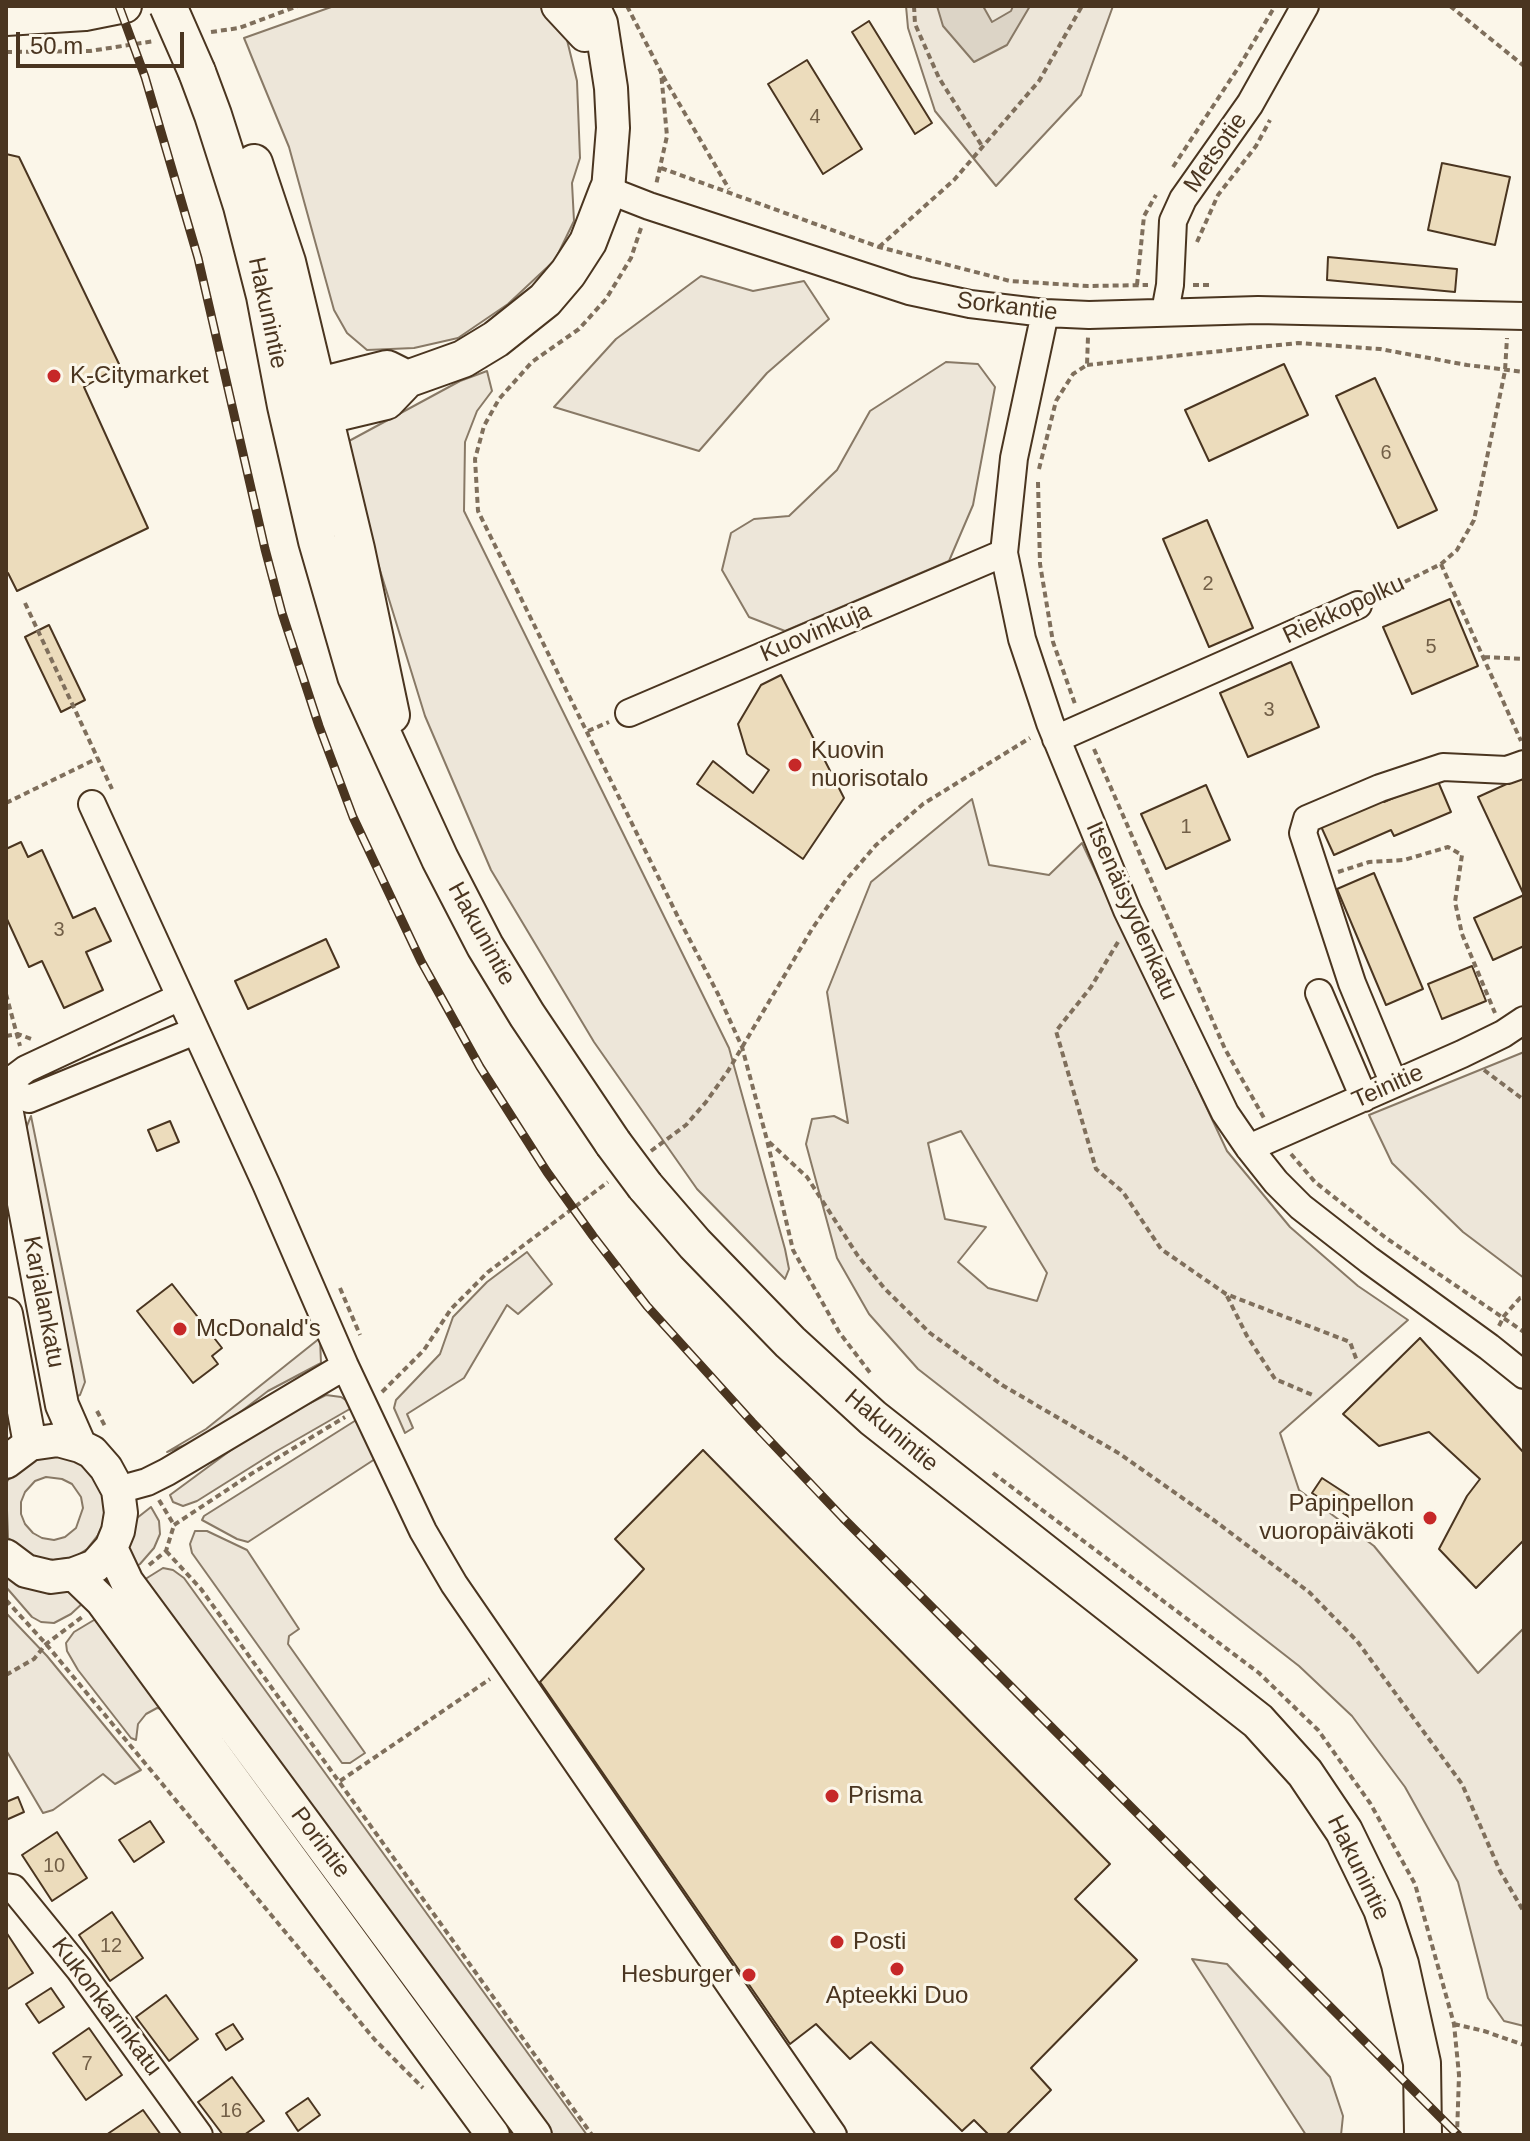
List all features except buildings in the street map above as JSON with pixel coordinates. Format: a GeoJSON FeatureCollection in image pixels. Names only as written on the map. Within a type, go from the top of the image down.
{"type":"FeatureCollection","features":[{"type":"Feature","properties":{"kind":"highway","name":"Hakunintie"},"geometry":{"type":"LineString","coordinates":[[168,6],[207,69],[287,262],[356,549],[385,693],[415,806]]}},
{"type":"Feature","properties":{"kind":"highway","name":"Hakunintie"},"geometry":{"type":"LineString","coordinates":[[190,6],[265,296],[317,541],[356,676],[415,806],[485,946],[527,1015],[645,1186],[695,1244],[790,1342],[873,1418],[1258,1721],[1290,1755],[1344,1831],[1382,1909],[1409,2003],[1422,2063],[1423,2135]]}},
{"type":"Feature","properties":{"kind":"highway"},"geometry":{"type":"LineString","coordinates":[[286,406],[320,401],[386,401],[407,379],[463,359],[496,339],[545,300],[568,273],[588,242],[608,190]]}},
{"type":"Feature","properties":{"kind":"highway","name":"Hakunintie"},"geometry":{"type":"LineString","coordinates":[[1398,2135],[1409,2003]]}},
{"type":"Feature","properties":{"kind":"main road"},"geometry":{"type":"LineString","coordinates":[[6,19],[85,14],[125,6]]}},
{"type":"Feature","properties":{"kind":"main road"},"geometry":{"type":"LineString","coordinates":[[558,6],[589,21]]}},
{"type":"Feature","properties":{"kind":"main road"},"geometry":{"type":"LineString","coordinates":[[570,6],[589,21],[611,88],[613,128],[608,190]]}},
{"type":"Feature","properties":{"kind":"main road","name":"Karjalankatu"},"geometry":{"type":"LineString","coordinates":[[6,1108],[62,1405],[80,1446]]}},
{"type":"Feature","properties":{"kind":"main road","name":"Karjalankatu"},"geometry":{"type":"LineString","coordinates":[[6,1314],[18,1453]]}},
{"type":"Feature","properties":{"kind":"main road"},"geometry":{"type":"LineString","coordinates":[[6,1556],[26,1571],[51,1577],[74,1574],[95,1566],[111,1548],[121,1513],[118,1490],[106,1468],[92,1452],[58,1440],[18,1453]]}},
{"type":"Feature","properties":{"kind":"main road","name":"Porintie"},"geometry":{"type":"LineString","coordinates":[[111,1548],[127,1582],[535,2135]]}},
{"type":"Feature","properties":{"kind":"main road","name":"Porintie"},"geometry":{"type":"LineString","coordinates":[[74,1574],[102,1601],[493,2135]]}},
{"type":"Feature","properties":{"kind":"street","name":"Metsotie"},"geometry":{"type":"LineString","coordinates":[[1165,312],[1182,285],[1173,221],[1183,199],[1250,104],[1305,6]]}},
{"type":"Feature","properties":{"kind":"street","name":"Sorkantie"},"geometry":{"type":"LineString","coordinates":[[608,190],[909,291],[970,304],[1089,315],[1258,310],[1524,316]]}},
{"type":"Feature","properties":{"kind":"street","name":"Itsenäisyydenkatu"},"geometry":{"type":"LineString","coordinates":[[1045,313],[1014,458],[1004,553],[1022,639],[1056,739],[1127,910],[1225,1113],[1249,1148],[1301,1207],[1524,1375]]}},
{"type":"Feature","properties":{"kind":"street","name":"Kuovinkuja"},"geometry":{"type":"LineString","coordinates":[[629,713],[1004,553]]}},
{"type":"Feature","properties":{"kind":"street","name":"Riekkopolku"},"geometry":{"type":"LineString","coordinates":[[1056,739],[1080,718],[1358,605]]}},
{"type":"Feature","properties":{"kind":"street"},"geometry":{"type":"LineString","coordinates":[[1394,1084],[1352,983],[1303,833],[1307,819],[1380,788],[1443,767],[1507,770],[1524,764]]}},
{"type":"Feature","properties":{"kind":"street"},"geometry":{"type":"LineString","coordinates":[[105,802],[180,997],[345,1366],[423,1531],[454,1584],[833,2135]]}},
{"type":"Feature","properties":{"kind":"street"},"geometry":{"type":"LineString","coordinates":[[1319,993],[1364,1098]]}},
{"type":"Feature","properties":{"kind":"street"},"geometry":{"type":"LineString","coordinates":[[180,997],[26,1069],[6,1087],[29,1099],[195,1031]]}},
{"type":"Feature","properties":{"kind":"street","name":"Teinitie"},"geometry":{"type":"LineString","coordinates":[[1249,1148],[1462,1054],[1514,1027]]}},
{"type":"Feature","properties":{"kind":"street"},"geometry":{"type":"LineString","coordinates":[[118,1490],[147,1482],[167,1472],[345,1366]]}},
{"type":"Feature","properties":{"kind":"street","name":"Kukonkarinkatu"},"geometry":{"type":"LineString","coordinates":[[6,1887],[13,1888],[22,1898],[79,1969],[199,2135]]}},
{"type":"Feature","properties":{"kind":"path"},"geometry":{"type":"LineString","coordinates":[[627,6],[730,191]]}},
{"type":"Feature","properties":{"kind":"path"},"geometry":{"type":"LineString","coordinates":[[914,6],[915,24],[939,78],[982,147]]}},
{"type":"Feature","properties":{"kind":"path"},"geometry":{"type":"LineString","coordinates":[[879,247],[954,180],[1039,81],[1082,6]]}},
{"type":"Feature","properties":{"kind":"path"},"geometry":{"type":"LineString","coordinates":[[1450,6],[1524,66]]}},
{"type":"Feature","properties":{"kind":"path"},"geometry":{"type":"LineString","coordinates":[[661,72],[667,136],[661,168],[631,258],[606,299],[579,329],[532,362],[499,399],[484,426],[475,459],[478,511],[742,1047],[793,1250],[839,1332],[875,1379]]}},
{"type":"Feature","properties":{"kind":"path"},"geometry":{"type":"LineString","coordinates":[[1197,242],[1218,195],[1256,146],[1277,108]]}},
{"type":"Feature","properties":{"kind":"path"},"geometry":{"type":"LineString","coordinates":[[661,168],[879,247],[1010,281],[1088,286],[1182,285]]}},
{"type":"Feature","properties":{"kind":"path"},"geometry":{"type":"LineString","coordinates":[[1087,365],[1089,315]]}},
{"type":"Feature","properties":{"kind":"path"},"geometry":{"type":"LineString","coordinates":[[1524,372],[1380,349],[1298,343],[1087,365],[1073,374],[1056,401],[1037,474],[1040,564],[1053,642],[1080,718],[1225,1049],[1249,1095],[1276,1136],[1315,1182],[1386,1238],[1524,1332]]}},
{"type":"Feature","properties":{"kind":"path","name":"Riekkopolku"},"geometry":{"type":"LineString","coordinates":[[1358,605],[1441,564],[1457,550],[1474,520],[1505,371]]}},
{"type":"Feature","properties":{"kind":"path"},"geometry":{"type":"LineString","coordinates":[[1441,564],[1524,748]]}},
{"type":"Feature","properties":{"kind":"path"},"geometry":{"type":"LineString","coordinates":[[25,603],[98,758],[105,802]]}},
{"type":"Feature","properties":{"kind":"path"},"geometry":{"type":"LineString","coordinates":[[1484,657],[1524,659]]}},
{"type":"Feature","properties":{"kind":"path"},"geometry":{"type":"LineString","coordinates":[[6,803],[98,758]]}},
{"type":"Feature","properties":{"kind":"path"},"geometry":{"type":"LineString","coordinates":[[1319,879],[1369,862],[1404,860],[1448,847],[1462,855],[1455,902],[1462,934],[1514,1027]]}},
{"type":"Feature","properties":{"kind":"path"},"geometry":{"type":"LineString","coordinates":[[1127,910],[1122,936],[1091,987],[1056,1031],[1096,1169],[1123,1192],[1161,1249],[1226,1294],[1350,1342],[1357,1361]]}},
{"type":"Feature","properties":{"kind":"path"},"geometry":{"type":"LineString","coordinates":[[6,1036],[18,1034]]}},
{"type":"Feature","properties":{"kind":"path"},"geometry":{"type":"LineString","coordinates":[[1462,1054],[1524,1100]]}},
{"type":"Feature","properties":{"kind":"path"},"geometry":{"type":"LineString","coordinates":[[767,1140],[807,1177],[858,1256],[885,1289],[930,1333],[1002,1385],[1120,1454],[1309,1592],[1357,1641],[1462,1784],[1500,1871],[1524,1912]]}},
{"type":"Feature","properties":{"kind":"path"},"geometry":{"type":"LineString","coordinates":[[337,1281],[360,1335]]}},
{"type":"Feature","properties":{"kind":"path"},"geometry":{"type":"LineString","coordinates":[[1226,1294],[1247,1336],[1275,1379],[1315,1396]]}},
{"type":"Feature","properties":{"kind":"path"},"geometry":{"type":"LineString","coordinates":[[1489,1347],[1504,1316],[1524,1297]]}},
{"type":"Feature","properties":{"kind":"path"},"geometry":{"type":"LineString","coordinates":[[378,1376],[389,1403]]}},
{"type":"Feature","properties":{"kind":"path"},"geometry":{"type":"LineString","coordinates":[[984,1466],[1259,1673],[1318,1730],[1370,1803],[1415,1884],[1454,2024],[1459,2075],[1457,2135]]}},
{"type":"Feature","properties":{"kind":"path"},"geometry":{"type":"LineString","coordinates":[[166,1551],[201,1589],[592,2135]]}},
{"type":"Feature","properties":{"kind":"path"},"geometry":{"type":"LineString","coordinates":[[6,1600],[375,2040],[425,2090]]}},
{"type":"Feature","properties":{"kind":"path"},"geometry":{"type":"LineString","coordinates":[[6,1675],[34,1659],[46,1644]]}},
{"type":"Feature","properties":{"kind":"path"},"geometry":{"type":"LineString","coordinates":[[340,1781],[510,1665]]}},
{"type":"Feature","properties":{"kind":"path"},"geometry":{"type":"LineString","coordinates":[[1454,2024],[1524,2045]]}},
{"type":"Feature","properties":{"kind":"shaded area"},"geometry":{"type":"Polygon","coordinates":[[[334,6],[542,6],[567,40],[577,81],[580,158],[572,183],[574,221],[555,260],[508,304],[458,338],[414,348],[367,350],[347,333],[334,310],[289,147],[244,38],[334,6]]]}},
{"type":"Feature","properties":{"kind":"shaded area"},"geometry":{"type":"Polygon","coordinates":[[[906,6],[1113,6],[1081,95],[996,186],[935,111],[908,28],[906,6]]]}},
{"type":"Feature","properties":{"kind":"shaded area"},"geometry":{"type":"Polygon","coordinates":[[[937,6],[983,6],[992,22],[1011,11],[1013,6],[1030,6],[1007,45],[974,62],[943,26],[937,6]]]}},
{"type":"Feature","properties":{"kind":"shaded area"},"geometry":{"type":"Polygon","coordinates":[[[701,276],[753,291],[804,281],[829,319],[767,373],[699,451],[554,407],[616,339],[701,276]]]}},
{"type":"Feature","properties":{"kind":"shaded area"},"geometry":{"type":"Polygon","coordinates":[[[946,362],[978,364],[995,387],[973,505],[949,561],[785,631],[749,617],[722,570],[731,533],[754,519],[789,516],[837,470],[870,411],[946,362]]]}},
{"type":"Feature","properties":{"kind":"shaded area"},"geometry":{"type":"Polygon","coordinates":[[[487,371],[492,391],[477,411],[465,442],[464,511],[729,1048],[785,1249],[789,1269],[785,1279],[697,1189],[594,1042],[491,870],[425,716],[371,541],[349,441],[460,381],[487,371]]]}},
{"type":"Feature","properties":{"kind":"shaded area"},"geometry":{"type":"Polygon","coordinates":[[[972,799],[989,865],[1049,875],[1082,843],[1227,1151],[1290,1227],[1358,1286],[1408,1320],[1280,1433],[1299,1490],[1374,1546],[1478,1673],[1524,1628],[1524,2026],[1504,2021],[1488,1998],[1458,1882],[1405,1787],[1352,1716],[1299,1666],[918,1369],[869,1314],[837,1258],[806,1144],[812,1119],[834,1116],[848,1123],[827,992],[871,882],[972,799]],[[961,1131],[928,1143],[945,1219],[986,1227],[958,1262],[988,1288],[1037,1301],[1047,1273],[961,1131]]]}},
{"type":"Feature","properties":{"kind":"shaded area"},"geometry":{"type":"Polygon","coordinates":[[[1524,1052],[1524,1278],[1463,1232],[1392,1163],[1369,1115],[1524,1052]]]}},
{"type":"Feature","properties":{"kind":"shaded area"},"geometry":{"type":"Polygon","coordinates":[[[31,1116],[85,1382],[80,1395],[75,1397],[24,1133],[31,1116]]]}},
{"type":"Feature","properties":{"kind":"shaded area"},"geometry":{"type":"Polygon","coordinates":[[[527,1252],[552,1284],[518,1314],[507,1305],[464,1378],[407,1414],[413,1428],[405,1433],[394,1408],[396,1400],[440,1354],[453,1317],[487,1282],[527,1252]]]}},
{"type":"Feature","properties":{"kind":"shaded area"},"geometry":{"type":"Polygon","coordinates":[[[320,1338],[321,1363],[268,1391],[209,1436],[167,1452],[206,1429],[320,1338]]]}},
{"type":"Feature","properties":{"kind":"shaded area"},"geometry":{"type":"Polygon","coordinates":[[[326,1395],[341,1397],[355,1406],[197,1501],[183,1506],[173,1502],[170,1495],[246,1439],[326,1395]]]}},
{"type":"Feature","properties":{"kind":"shaded area"},"geometry":{"type":"Polygon","coordinates":[[[361,1417],[379,1452],[375,1459],[248,1542],[202,1520],[204,1516],[361,1417]]]}},
{"type":"Feature","properties":{"kind":"shaded area"},"geometry":{"type":"Polygon","coordinates":[[[53,1455],[72,1459],[91,1472],[102,1490],[105,1505],[103,1524],[87,1549],[75,1557],[47,1561],[29,1556],[8,1538],[6,1483],[16,1469],[32,1459],[53,1455]],[[46,1477],[35,1481],[21,1502],[25,1524],[42,1538],[54,1540],[65,1537],[76,1528],[83,1508],[81,1497],[72,1484],[46,1477]]]}},
{"type":"Feature","properties":{"kind":"shaded area"},"geometry":{"type":"Polygon","coordinates":[[[151,1507],[159,1521],[160,1534],[154,1548],[131,1570],[126,1549],[129,1530],[137,1518],[151,1507]]]}},
{"type":"Feature","properties":{"kind":"shaded area"},"geometry":{"type":"Polygon","coordinates":[[[195,1531],[207,1531],[247,1550],[299,1629],[289,1636],[288,1644],[365,1753],[350,1763],[342,1763],[192,1553],[190,1544],[195,1531]]]}},
{"type":"Feature","properties":{"kind":"shaded area"},"geometry":{"type":"Polygon","coordinates":[[[163,1568],[173,1570],[184,1578],[587,2135],[546,2135],[139,1583],[163,1568]]]}},
{"type":"Feature","properties":{"kind":"shaded area"},"geometry":{"type":"Polygon","coordinates":[[[6,1573],[62,1588],[85,1601],[71,1614],[54,1623],[41,1622],[32,1617],[6,1587],[6,1573]]]}},
{"type":"Feature","properties":{"kind":"shaded area"},"geometry":{"type":"Polygon","coordinates":[[[6,1613],[47,1656],[141,1770],[115,1784],[103,1774],[53,1810],[43,1813],[6,1750],[6,1613]]]}},
{"type":"Feature","properties":{"kind":"shaded area"},"geometry":{"type":"Polygon","coordinates":[[[99,1617],[166,1710],[157,1708],[146,1714],[138,1724],[136,1740],[131,1738],[78,1670],[67,1651],[66,1643],[74,1632],[99,1617]]]}},
{"type":"Feature","properties":{"kind":"shaded area"},"geometry":{"type":"Polygon","coordinates":[[[1192,1959],[1227,1964],[1330,2077],[1343,2116],[1341,2135],[1306,2135],[1192,1959]]]}},
{"type":"Feature","properties":{"kind":"railway"},"geometry":{"type":"LineString","coordinates":[[119,6],[145,77],[198,258],[265,549],[282,613],[319,726],[353,817],[421,961],[480,1067],[547,1172],[593,1236],[647,1306],[752,1422],[843,1518],[1458,2135]]}},
{"type":"Feature","properties":{"kind":"place","name":"K-Citymarket"},"geometry":{"type":"Point","coordinates":[54,376]}},
{"type":"Feature","properties":{"kind":"place","name":"Kuovin nuorisotalo"},"geometry":{"type":"Point","coordinates":[795,765]}},
{"type":"Feature","properties":{"kind":"place","name":"McDonald's"},"geometry":{"type":"Point","coordinates":[180,1329]}},
{"type":"Feature","properties":{"kind":"place","name":"Papinpellon vuoropäiväkoti"},"geometry":{"type":"Point","coordinates":[1430,1518]}},
{"type":"Feature","properties":{"kind":"place","name":"Prisma"},"geometry":{"type":"Point","coordinates":[832,1796]}},
{"type":"Feature","properties":{"kind":"place","name":"Posti"},"geometry":{"type":"Point","coordinates":[837,1942]}},
{"type":"Feature","properties":{"kind":"place","name":"Apteekki Duo"},"geometry":{"type":"Point","coordinates":[897,1969]}},
{"type":"Feature","properties":{"kind":"place","name":"Hesburger"},"geometry":{"type":"Point","coordinates":[749,1975]}}]}
